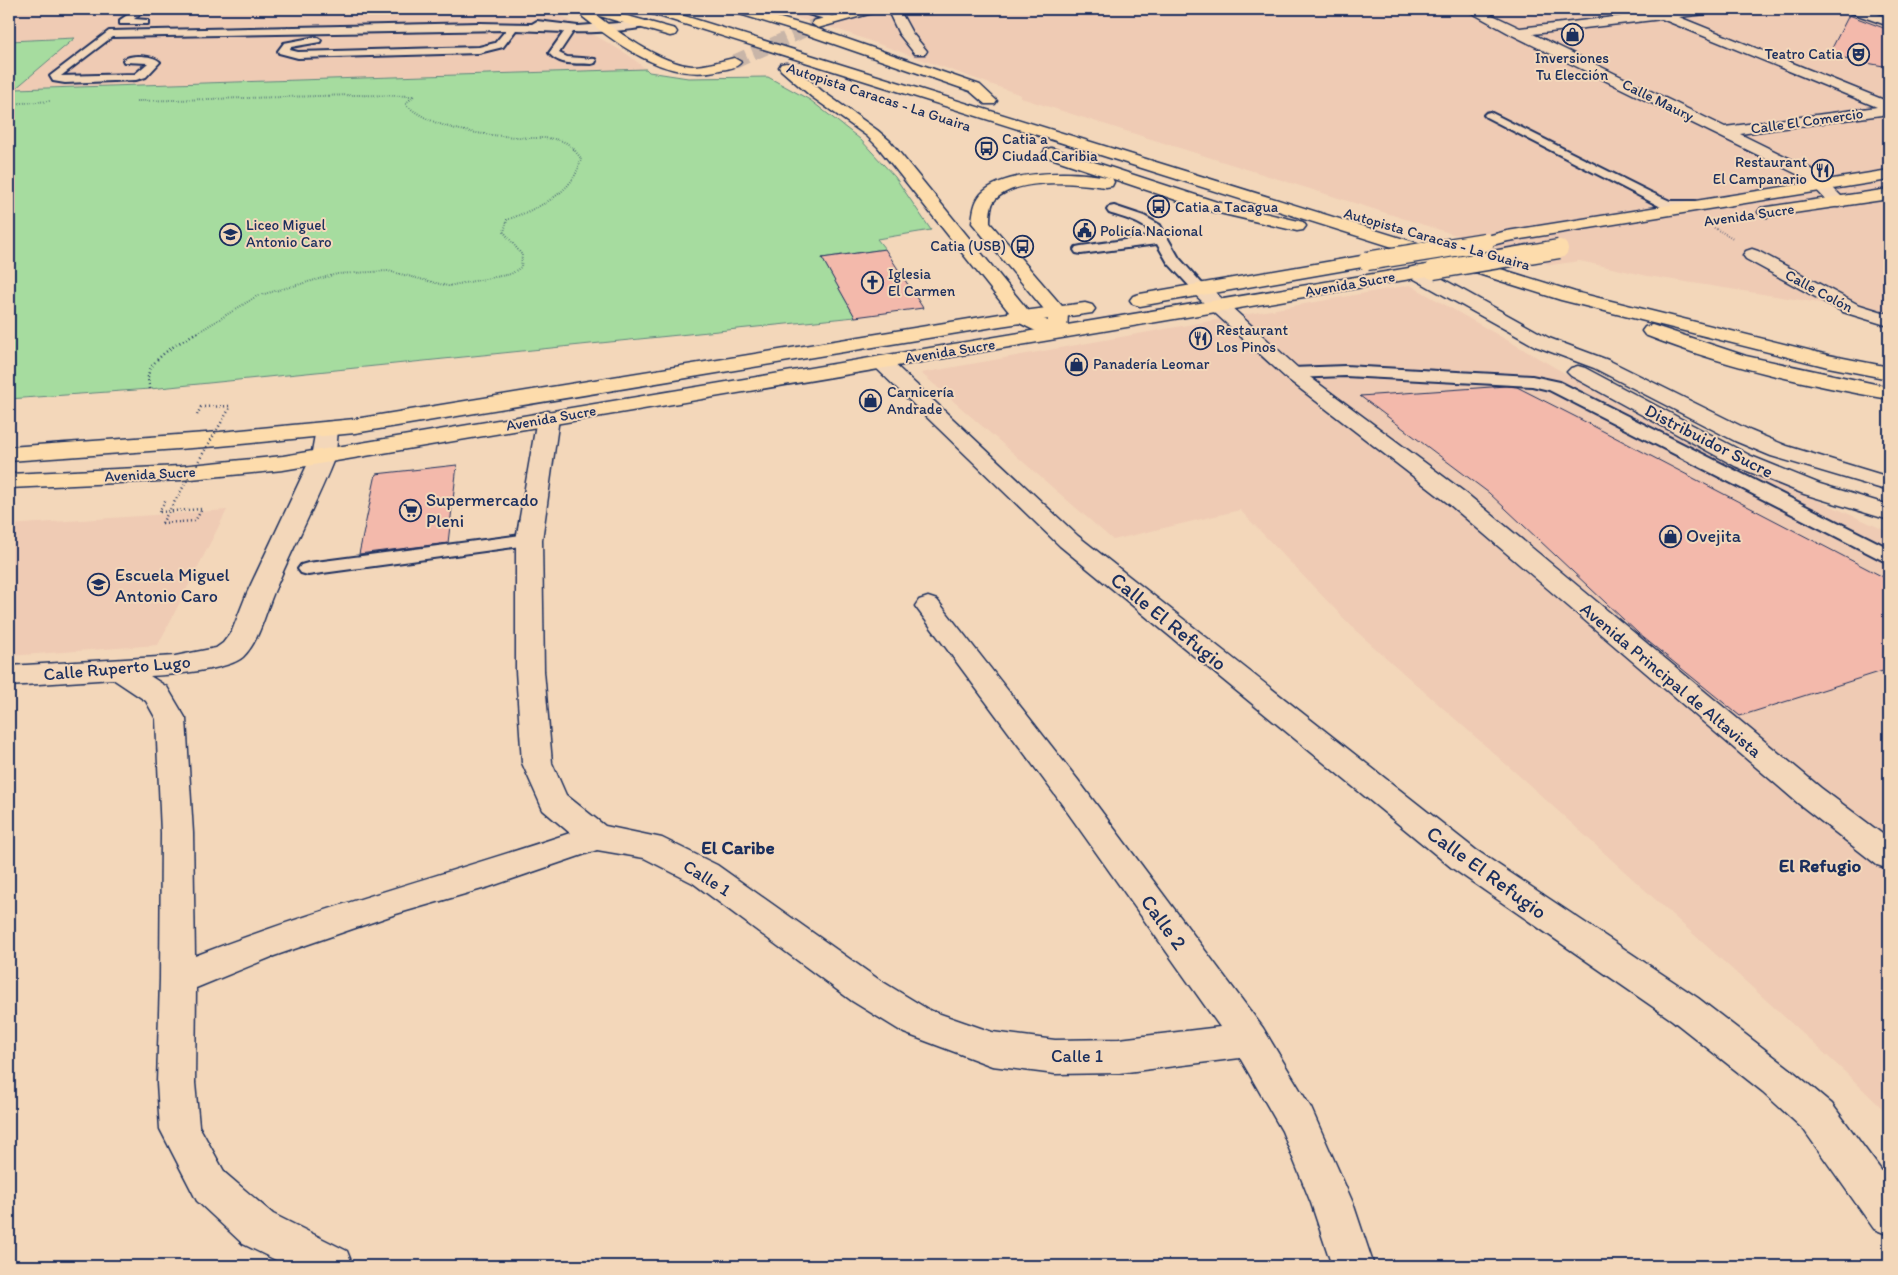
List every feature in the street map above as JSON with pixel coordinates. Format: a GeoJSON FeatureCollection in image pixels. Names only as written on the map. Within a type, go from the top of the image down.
{"type":"FeatureCollection","features":[{"type":"Feature","properties":{"kind":"main road"},"geometry":{"type":"LineString","coordinates":[[580,9],[604,29],[670,65],[700,70],[739,58],[727,49]]}},
{"type":"Feature","properties":{"kind":"main road"},"geometry":{"type":"LineString","coordinates":[[589,9],[684,36]]}},
{"type":"Feature","properties":{"kind":"main road","name":"Autopista Caracas - La Guaira"},"geometry":{"type":"LineString","coordinates":[[650,9],[870,77],[1372,227],[1552,272]]}},
{"type":"Feature","properties":{"kind":"main road","name":"Autopista Caracas - La Guaira"},"geometry":{"type":"LineString","coordinates":[[688,9],[990,101],[1372,227],[1568,296],[1828,361],[1889,374]]}},
{"type":"Feature","properties":{"kind":"main road","name":"Autopista Caracas - La Guaira"},"geometry":{"type":"LineString","coordinates":[[737,9],[887,57],[975,88],[990,101]]}},
{"type":"Feature","properties":{"kind":"main road"},"geometry":{"type":"LineString","coordinates":[[818,24],[872,9]]}},
{"type":"Feature","properties":{"kind":"main road"},"geometry":{"type":"LineString","coordinates":[[887,57],[920,51],[931,74]]}},
{"type":"Feature","properties":{"kind":"main road"},"geometry":{"type":"LineString","coordinates":[[778,65],[870,77]]}},
{"type":"Feature","properties":{"kind":"main road"},"geometry":{"type":"LineString","coordinates":[[778,65],[853,119],[884,144],[1024,318],[1058,323]]}},
{"type":"Feature","properties":{"kind":"main road","name":"Autopista Caracas - La Guaira"},"geometry":{"type":"LineString","coordinates":[[778,65],[823,79]]}},
{"type":"Feature","properties":{"kind":"main road","name":"Autopista Caracas - La Guaira"},"geometry":{"type":"LineString","coordinates":[[1041,149],[1212,206],[1302,227],[1372,227]]}},
{"type":"Feature","properties":{"kind":"main road","name":"Avenida Sucre"},"geometry":{"type":"LineString","coordinates":[[9,481],[198,472],[283,464],[880,362],[1058,323],[1115,304],[1485,242],[1507,236],[1821,184],[1889,175]]}},
{"type":"Feature","properties":{"kind":"main road"},"geometry":{"type":"LineString","coordinates":[[1058,323],[981,223],[983,206],[988,198],[1002,189],[1038,179],[1073,179],[1131,187],[1212,206]]}},
{"type":"Feature","properties":{"kind":"main road","name":"Avenida Sucre"},"geometry":{"type":"LineString","coordinates":[[1654,230],[1889,194]]}},
{"type":"Feature","properties":{"kind":"main road","name":"Avenida Sucre"},"geometry":{"type":"LineString","coordinates":[[1058,323],[1218,307],[1567,247]]}},
{"type":"Feature","properties":{"kind":"main road"},"geometry":{"type":"LineString","coordinates":[[1591,283],[1764,332],[1860,349]]}},
{"type":"Feature","properties":{"kind":"main road"},"geometry":{"type":"LineString","coordinates":[[1568,296],[1686,346],[1812,377],[1889,393]]}},
{"type":"Feature","properties":{"kind":"main road","name":"Avenida Sucre"},"geometry":{"type":"LineString","coordinates":[[9,454],[226,439],[327,429],[434,414],[1000,320],[1024,318]]}},
{"type":"Feature","properties":{"kind":"street"},"geometry":{"type":"LineString","coordinates":[[890,9],[894,11],[906,34],[920,51]]}},
{"type":"Feature","properties":{"kind":"street","name":"Calle Maury"},"geometry":{"type":"LineString","coordinates":[[1471,9],[1811,175],[1838,202]]}},
{"type":"Feature","properties":{"kind":"street"},"geometry":{"type":"LineString","coordinates":[[1649,9],[1889,109]]}},
{"type":"Feature","properties":{"kind":"street"},"geometry":{"type":"LineString","coordinates":[[1517,32],[1714,9]]}},
{"type":"Feature","properties":{"kind":"street"},"geometry":{"type":"LineString","coordinates":[[1853,9],[1889,22]]}},
{"type":"Feature","properties":{"kind":"street","name":"Calle El Comercio"},"geometry":{"type":"LineString","coordinates":[[1724,132],[1889,109]]}},
{"type":"Feature","properties":{"kind":"street","name":"Calle Colón"},"geometry":{"type":"LineString","coordinates":[[1752,255],[1850,308],[1889,320]]}},
{"type":"Feature","properties":{"kind":"street","name":"Distribuidor Sucre"},"geometry":{"type":"LineString","coordinates":[[1425,271],[1542,342],[1575,370],[1743,461],[1812,489],[1889,513]]}},
{"type":"Feature","properties":{"kind":"street","name":"Avenida Principal de Altavista"},"geometry":{"type":"LineString","coordinates":[[1200,289],[1292,373],[1458,500],[1810,796],[1889,856]]}},
{"type":"Feature","properties":{"kind":"street","name":"Distribuidor Sucre"},"geometry":{"type":"LineString","coordinates":[[1542,342],[1601,364],[1716,423],[1779,452],[1889,484]]}},
{"type":"Feature","properties":{"kind":"street","name":"Calle El Refugio"},"geometry":{"type":"LineString","coordinates":[[880,362],[1069,541],[1464,859],[1685,1009],[1776,1080],[1818,1117],[1889,1215]]}},
{"type":"Feature","properties":{"kind":"street","name":"Calle 1"},"geometry":{"type":"LineString","coordinates":[[548,418],[530,540],[530,671],[537,763],[554,802],[596,837],[651,847],[705,874],[865,990],[917,1022],[992,1049],[1055,1057],[1119,1056],[1250,1040]]}},
{"type":"Feature","properties":{"kind":"street"},"geometry":{"type":"LineString","coordinates":[[323,457],[327,429]]}},
{"type":"Feature","properties":{"kind":"street","name":"Calle Ruperto Lugo"},"geometry":{"type":"LineString","coordinates":[[9,676],[175,665],[224,656],[234,650],[240,642],[260,593],[323,457]]}},
{"type":"Feature","properties":{"kind":"street","name":"Calle 2"},"geometry":{"type":"LineString","coordinates":[[928,606],[1068,788],[1250,1040],[1297,1121],[1332,1203],[1353,1266]]}},
{"type":"Feature","properties":{"kind":"street"},"geometry":{"type":"LineString","coordinates":[[118,669],[157,694],[171,719],[177,833],[178,980],[176,1083],[180,1129],[211,1187],[258,1228],[332,1266]]}},
{"type":"Feature","properties":{"kind":"street"},"geometry":{"type":"LineString","coordinates":[[178,980],[263,945],[395,901],[477,878],[596,837]]}},
{"type":"Feature","properties":{"kind":"lane"},"geometry":{"type":"LineString","coordinates":[[809,9],[815,14],[834,19]]}},
{"type":"Feature","properties":{"kind":"lane"},"geometry":{"type":"LineString","coordinates":[[128,60],[151,60],[155,62],[142,75],[136,77],[57,79],[55,76],[139,10]]}},
{"type":"Feature","properties":{"kind":"lane"},"geometry":{"type":"LineString","coordinates":[[123,22],[152,21]]}},
{"type":"Feature","properties":{"kind":"lane"},"geometry":{"type":"LineString","coordinates":[[109,34],[480,26],[570,30],[604,29],[646,24]]}},
{"type":"Feature","properties":{"kind":"lane"},"geometry":{"type":"LineString","coordinates":[[509,26],[499,45],[479,50],[298,55],[283,51],[288,44],[316,40],[509,26]]}},
{"type":"Feature","properties":{"kind":"lane"},"geometry":{"type":"LineString","coordinates":[[570,30],[554,53],[556,57],[565,60],[591,60]]}},
{"type":"Feature","properties":{"kind":"lane"},"geometry":{"type":"LineString","coordinates":[[1490,115],[1645,195],[1668,205],[1695,205]]}},
{"type":"Feature","properties":{"kind":"lane"},"geometry":{"type":"LineString","coordinates":[[1114,210],[1155,228],[1173,260],[1200,289]]}},
{"type":"Feature","properties":{"kind":"lane"},"geometry":{"type":"LineString","coordinates":[[1081,250],[1162,238]]}},
{"type":"Feature","properties":{"kind":"lane"},"geometry":{"type":"LineString","coordinates":[[1292,373],[1345,370],[1532,381],[1554,386],[1889,556]]}},
{"type":"Feature","properties":{"kind":"lane"},"geometry":{"type":"LineString","coordinates":[[308,570],[530,540]]}},
{"type":"Feature","properties":{"kind":"path"},"geometry":{"type":"LineString","coordinates":[[130,102],[355,95],[414,96],[405,104],[411,112],[450,128],[552,139],[567,143],[581,158],[578,173],[564,189],[548,202],[507,220],[504,232],[522,255],[521,267],[511,274],[448,286],[388,271],[338,274],[257,296],[172,348],[153,364],[148,376],[150,389]]}},
{"type":"Feature","properties":{"kind":"path"},"geometry":{"type":"LineString","coordinates":[[9,104],[54,101]]}},
{"type":"Feature","properties":{"kind":"path"},"geometry":{"type":"LineString","coordinates":[[159,512],[202,509],[195,521],[162,524],[230,406],[201,408]]}},
{"type":"Feature","properties":{"kind":"shaded area"},"geometry":{"type":"Polygon","coordinates":[[[9,9],[550,9],[627,54],[646,69],[14,89],[74,38],[9,41],[9,9]]]}},
{"type":"Feature","properties":{"kind":"shaded area"},"geometry":{"type":"Polygon","coordinates":[[[766,9],[1889,9],[1889,314],[1648,276],[1580,261],[1551,265],[1021,98],[1021,95],[842,31],[766,9]]]}},
{"type":"Feature","properties":{"kind":"shaded area"},"geometry":{"type":"Polygon","coordinates":[[[1410,285],[1644,418],[1746,468],[1889,532],[1889,1115],[1845,1072],[1525,781],[1356,631],[1240,510],[1113,540],[921,373],[1410,285]]]}},
{"type":"Feature","properties":{"kind":"shaded area","name":"Escuela Miguel Antonio Caro"},"geometry":{"type":"Polygon","coordinates":[[[227,510],[158,645],[9,656],[9,525],[227,510]]]}},
{"type":"Feature","properties":{"kind":"green space"},"geometry":{"type":"Polygon","coordinates":[[[75,38],[15,89],[646,69],[649,72],[688,78],[768,77],[810,100],[860,139],[895,177],[931,230],[877,239],[885,249],[822,258],[855,317],[150,389],[9,399],[9,41],[75,38]]]}},
{"type":"Feature","properties":{"kind":"building"},"geometry":{"type":"Polygon","coordinates":[[[1849,15],[1889,30],[1889,67],[1828,56],[1849,15]]]}},
{"type":"Feature","properties":{"kind":"building","name":"Iglesia El Carmen"},"geometry":{"type":"Polygon","coordinates":[[[885,249],[923,308],[855,317],[822,258],[885,249]]]}},
{"type":"Feature","properties":{"kind":"building","name":"Ovejita"},"geometry":{"type":"Polygon","coordinates":[[[1506,386],[1517,387],[1889,580],[1889,669],[1740,716],[1639,634],[1489,493],[1360,396],[1506,386]]]}},
{"type":"Feature","properties":{"kind":"building","name":"Supermercado Pleni"},"geometry":{"type":"Polygon","coordinates":[[[457,465],[448,543],[359,554],[376,474],[457,465]]]}},
{"type":"Feature","properties":{"kind":"tunnel"},"geometry":{"type":"LineString","coordinates":[[734,62],[818,24]]}},
{"type":"Feature","properties":{"kind":"place","name":"Inversiones Tu Elección"},"geometry":{"type":"Point","coordinates":[1572,35]}},
{"type":"Feature","properties":{"kind":"place","name":"Teatro Catia"},"geometry":{"type":"Point","coordinates":[1859,54]}},
{"type":"Feature","properties":{"kind":"place","name":"Catia a Ciudad Caribia"},"geometry":{"type":"Point","coordinates":[986,148]}},
{"type":"Feature","properties":{"kind":"place","name":"Restaurant El Campanario"},"geometry":{"type":"Point","coordinates":[1823,171]}},
{"type":"Feature","properties":{"kind":"place","name":"Catia a Tacagua"},"geometry":{"type":"Point","coordinates":[1159,207]}},
{"type":"Feature","properties":{"kind":"place","name":"Policía Nacional"},"geometry":{"type":"Point","coordinates":[1084,231]}},
{"type":"Feature","properties":{"kind":"place","name":"Liceo Miguel Antonio Caro"},"geometry":{"type":"Point","coordinates":[230,234]}},
{"type":"Feature","properties":{"kind":"place","name":"Catia (USB)"},"geometry":{"type":"Point","coordinates":[1022,246]}},
{"type":"Feature","properties":{"kind":"place","name":"Iglesia El Carmen"},"geometry":{"type":"Point","coordinates":[872,283]}},
{"type":"Feature","properties":{"kind":"place","name":"Restaurant Los Pinos"},"geometry":{"type":"Point","coordinates":[1200,339]}},
{"type":"Feature","properties":{"kind":"place","name":"Panadería Leomar"},"geometry":{"type":"Point","coordinates":[1077,364]}},
{"type":"Feature","properties":{"kind":"place","name":"Carnicería Andrade"},"geometry":{"type":"Point","coordinates":[871,401]}},
{"type":"Feature","properties":{"kind":"place","name":"Supermercado Pleni"},"geometry":{"type":"Point","coordinates":[410,510]}},
{"type":"Feature","properties":{"kind":"place","name":"Ovejita"},"geometry":{"type":"Point","coordinates":[1670,536]}},
{"type":"Feature","properties":{"kind":"place","name":"Escuela Miguel Antonio Caro"},"geometry":{"type":"Point","coordinates":[99,585]}},
{"type":"Feature","properties":{"kind":"district","name":"El Caribe"},"geometry":{"type":"Point","coordinates":[738,847]}},
{"type":"Feature","properties":{"kind":"district","name":"El Refugio"},"geometry":{"type":"Point","coordinates":[1820,865]}}]}
